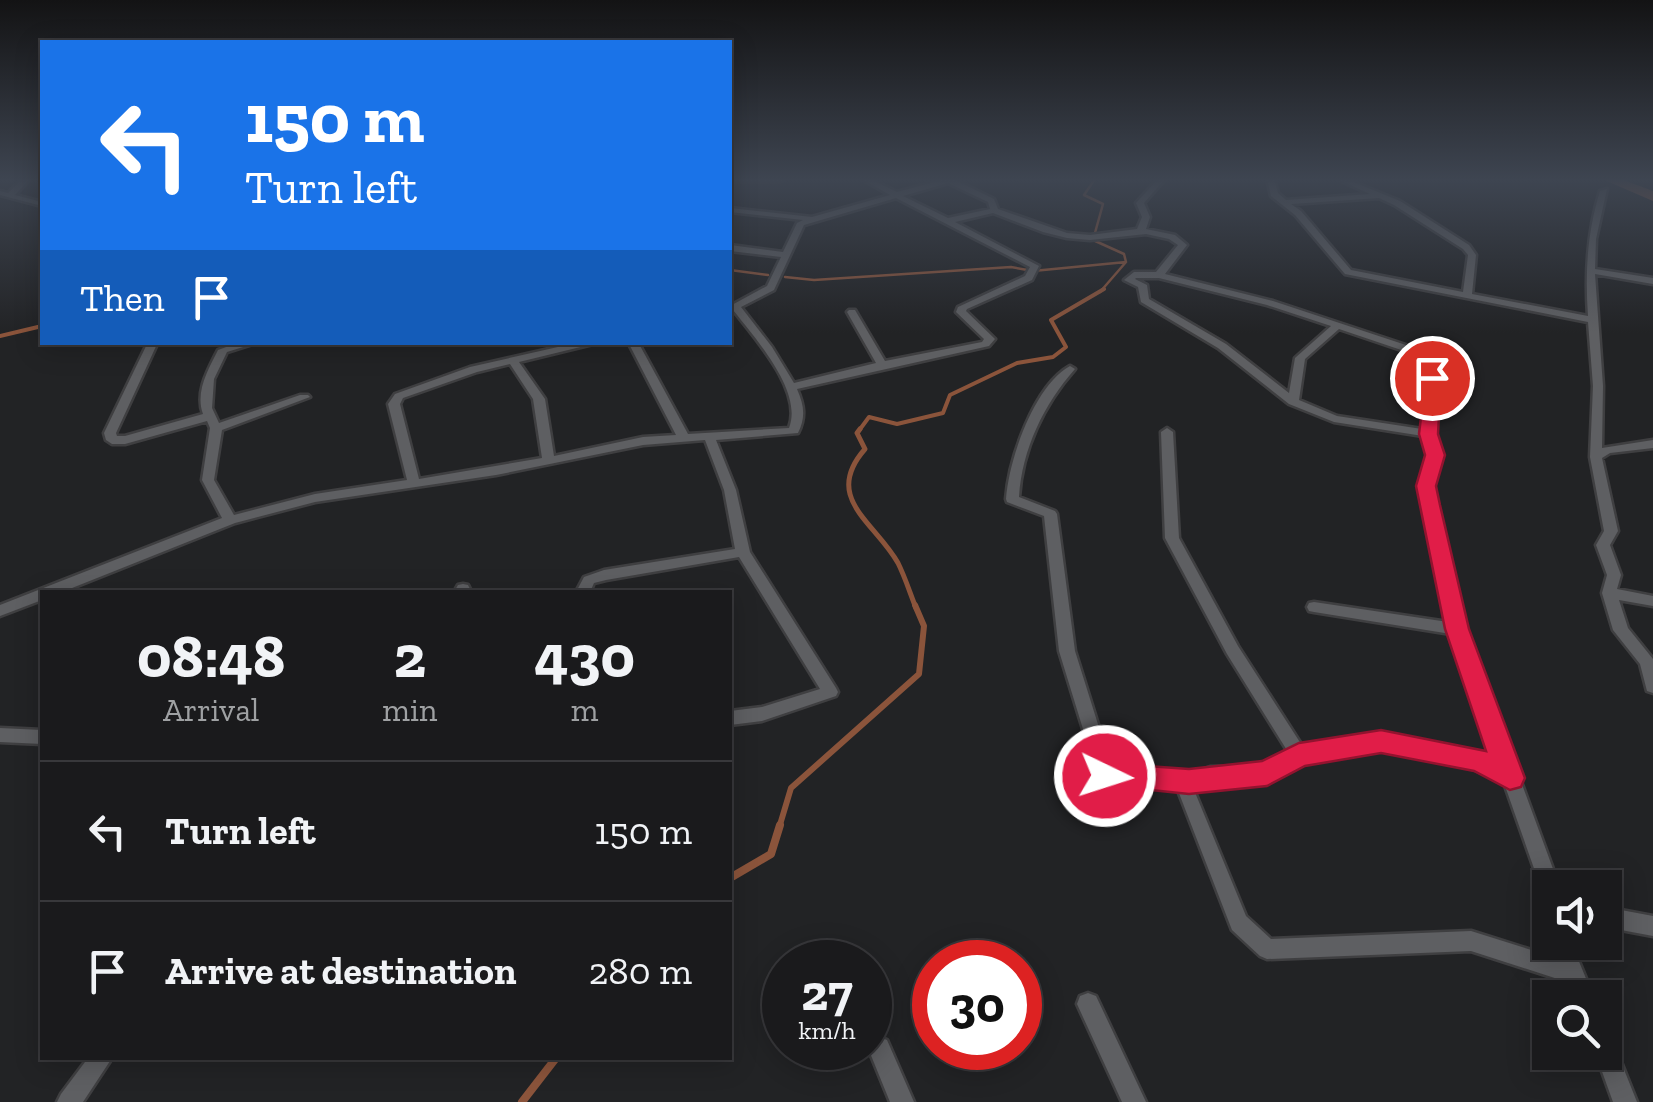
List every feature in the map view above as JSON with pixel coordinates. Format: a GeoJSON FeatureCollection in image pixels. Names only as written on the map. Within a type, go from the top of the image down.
{"type":"FeatureCollection","features":[{"type":"Feature","properties":{"kind":"street"},"geometry":{"type":"LineString","coordinates":[[56,590],[230,520],[315,498],[683,437],[794,431],[802,422],[802,408],[732,307],[771,288],[784,255],[800,230]]}},
{"type":"Feature","properties":{"kind":"street"},"geometry":{"type":"LineString","coordinates":[[790,386],[990,340],[960,312],[963,307],[1009,289],[1033,271],[1029,262],[1010,258],[963,230]]}},
{"type":"Feature","properties":{"kind":"street"},"geometry":{"type":"LineString","coordinates":[[1055,230],[1078,238],[1141,231],[1172,237],[1183,245],[1159,275]]}},
{"type":"Feature","properties":{"kind":"street"},"geometry":{"type":"LineString","coordinates":[[1310,230],[1348,272],[1592,320]]}},
{"type":"Feature","properties":{"kind":"street"},"geometry":{"type":"LineString","coordinates":[[1439,230],[1466,247],[1472,256],[1467,295]]}},
{"type":"Feature","properties":{"kind":"street"},"geometry":{"type":"LineString","coordinates":[[1592,230],[1592,320],[1598,393],[1593,419],[1596,457],[1612,531],[1603,544],[1614,575],[1608,594],[1621,630],[1646,662],[1653,687]]}},
{"type":"Feature","properties":{"kind":"street"},"geometry":{"type":"LineString","coordinates":[[732,248],[784,255]]}},
{"type":"Feature","properties":{"kind":"street"},"geometry":{"type":"LineString","coordinates":[[1592,271],[1653,281]]}},
{"type":"Feature","properties":{"kind":"street"},"geometry":{"type":"LineString","coordinates":[[1428,434],[1334,419],[1293,402],[1251,365],[1179,317],[1144,300],[1142,286],[1129,280],[1134,274],[1159,275],[1270,302],[1420,353],[1432,378],[1428,434],[1435,455],[1426,486],[1457,629],[1543,870]]}},
{"type":"Feature","properties":{"kind":"street"},"geometry":{"type":"LineString","coordinates":[[852,312],[882,365]]}},
{"type":"Feature","properties":{"kind":"street"},"geometry":{"type":"LineString","coordinates":[[1293,402],[1300,358],[1337,326]]}},
{"type":"Feature","properties":{"kind":"street"},"geometry":{"type":"LineString","coordinates":[[152,345],[110,433],[112,440],[213,422],[304,397]]}},
{"type":"Feature","properties":{"kind":"street"},"geometry":{"type":"LineString","coordinates":[[230,520],[208,480],[213,422],[206,408],[214,361],[223,350],[242,345]]}},
{"type":"Feature","properties":{"kind":"street"},"geometry":{"type":"LineString","coordinates":[[635,345],[683,437]]}},
{"type":"Feature","properties":{"kind":"street"},"geometry":{"type":"LineString","coordinates":[[414,482],[394,404],[400,396],[474,369],[556,347]]}},
{"type":"Feature","properties":{"kind":"street"},"geometry":{"type":"LineString","coordinates":[[513,361],[540,399],[548,459]]}},
{"type":"Feature","properties":{"kind":"street"},"geometry":{"type":"LineString","coordinates":[[1070,369],[1053,382],[1018,466],[1012,498],[1050,514],[1067,651],[1105,776],[1189,781],[1267,773],[1299,755],[1381,742],[1480,760],[1510,778]]}},
{"type":"Feature","properties":{"kind":"street"},"geometry":{"type":"LineString","coordinates":[[1167,432],[1172,538],[1232,650],[1299,755]]}},
{"type":"Feature","properties":{"kind":"street"},"geometry":{"type":"LineString","coordinates":[[710,436],[730,490],[743,552],[830,692],[762,714],[732,718]]}},
{"type":"Feature","properties":{"kind":"street"},"geometry":{"type":"LineString","coordinates":[[1596,457],[1607,450],[1653,444]]}},
{"type":"Feature","properties":{"kind":"street"},"geometry":{"type":"LineString","coordinates":[[583,590],[589,580],[604,575],[743,552]]}},
{"type":"Feature","properties":{"kind":"street"},"geometry":{"type":"LineString","coordinates":[[1608,594],[1653,601]]}},
{"type":"Feature","properties":{"kind":"street"},"geometry":{"type":"LineString","coordinates":[[0,611],[40,596]]}},
{"type":"Feature","properties":{"kind":"street"},"geometry":{"type":"LineString","coordinates":[[1314,607],[1457,629]]}},
{"type":"Feature","properties":{"kind":"street"},"geometry":{"type":"LineString","coordinates":[[0,736],[40,737]]}},
{"type":"Feature","properties":{"kind":"street"},"geometry":{"type":"LineString","coordinates":[[1189,781],[1185,789],[1239,922],[1267,949],[1472,942],[1572,973]]}},
{"type":"Feature","properties":{"kind":"street"},"geometry":{"type":"LineString","coordinates":[[1622,920],[1653,926]]}},
{"type":"Feature","properties":{"kind":"street"},"geometry":{"type":"LineString","coordinates":[[1567,960],[1575,980]]}},
{"type":"Feature","properties":{"kind":"street"},"geometry":{"type":"LineString","coordinates":[[1088,1004],[1134,1102]]}},
{"type":"Feature","properties":{"kind":"street"},"geometry":{"type":"LineString","coordinates":[[69,1102],[100,1060]]}},
{"type":"Feature","properties":{"kind":"street"},"geometry":{"type":"LineString","coordinates":[[888,1070],[902,1102]]}},
{"type":"Feature","properties":{"kind":"street"},"geometry":{"type":"LineString","coordinates":[[1613,1070],[1625,1102]]}},
{"type":"Feature","properties":{"kind":"waterway"},"geometry":{"type":"LineString","coordinates":[[1096,230],[1093,240],[1124,254],[1126,262]]}},
{"type":"Feature","properties":{"kind":"waterway"},"geometry":{"type":"LineString","coordinates":[[785,277],[814,280],[1011,267],[1033,271],[1126,262]]}},
{"type":"Feature","properties":{"kind":"waterway"},"geometry":{"type":"LineString","coordinates":[[1101,291],[1126,262]]}},
{"type":"Feature","properties":{"kind":"waterway"},"geometry":{"type":"LineString","coordinates":[[732,270],[768,275]]}},
{"type":"Feature","properties":{"kind":"waterway"},"geometry":{"type":"LineString","coordinates":[[858,432],[869,417],[897,424],[943,413],[950,395],[1017,363],[1053,357],[1066,347],[1051,320],[1101,291]]}},
{"type":"Feature","properties":{"kind":"waterway"},"geometry":{"type":"LineString","coordinates":[[0,336],[40,326]]}},
{"type":"Feature","properties":{"kind":"waterway"},"geometry":{"type":"LineString","coordinates":[[860,429],[857,433],[865,449],[853,466],[850,496],[898,563],[916,608]]}},
{"type":"Feature","properties":{"kind":"waterway"},"geometry":{"type":"LineString","coordinates":[[779,828],[791,788],[919,674],[924,626],[915,605]]}},
{"type":"Feature","properties":{"kind":"waterway"},"geometry":{"type":"LineString","coordinates":[[732,877],[771,854],[780,825]]}},
{"type":"Feature","properties":{"kind":"waterway"},"geometry":{"type":"LineString","coordinates":[[522,1102],[554,1060]]}},
{"type":"Feature","properties":{"kind":"route"},"geometry":{"type":"LineString","coordinates":[[1105,776],[1189,781],[1267,773],[1299,755],[1381,742],[1480,760],[1510,778],[1457,629],[1426,486],[1435,455],[1428,434],[1433,416],[1432,378]]}}]}
